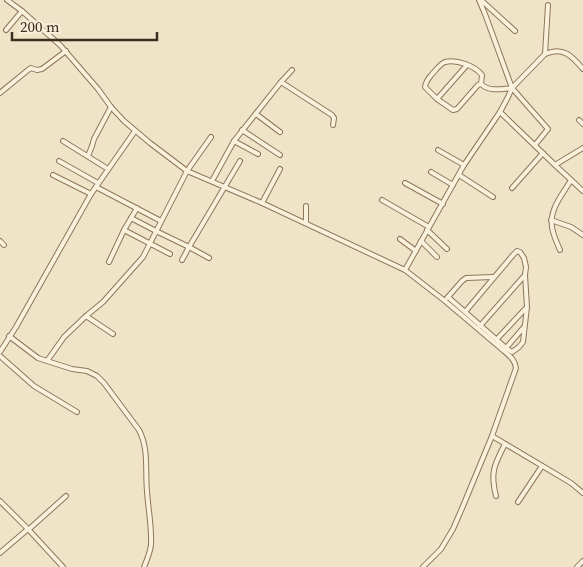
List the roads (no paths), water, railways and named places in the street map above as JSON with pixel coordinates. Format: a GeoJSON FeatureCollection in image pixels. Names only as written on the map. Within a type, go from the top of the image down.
{"type":"FeatureCollection","features":[{"type":"Feature","properties":{"kind":"street"},"geometry":{"type":"LineString","coordinates":[[7,0],[48,33],[98,89],[111,107],[135,130],[150,144],[187,171],[262,203],[405,270],[465,312],[513,352],[519,347],[524,337],[527,307],[526,262],[520,252],[517,251],[512,255],[465,312]]}},
{"type":"Feature","properties":{"kind":"street"},"geometry":{"type":"LineString","coordinates":[[480,0],[515,31]]}},
{"type":"Feature","properties":{"kind":"street"},"geometry":{"type":"LineString","coordinates":[[480,0],[512,88],[547,126],[548,130],[535,145]]}},
{"type":"Feature","properties":{"kind":"street"},"geometry":{"type":"LineString","coordinates":[[545,54],[548,5]]}},
{"type":"Feature","properties":{"kind":"street"},"geometry":{"type":"LineString","coordinates":[[6,30],[22,11]]}},
{"type":"Feature","properties":{"kind":"street"},"geometry":{"type":"LineString","coordinates":[[405,270],[464,165],[500,112],[512,88],[545,54],[552,51],[571,55],[582,67]]}},
{"type":"Feature","properties":{"kind":"street"},"geometry":{"type":"LineString","coordinates":[[0,93],[31,68],[42,69],[66,52]]}},
{"type":"Feature","properties":{"kind":"street"},"geometry":{"type":"LineString","coordinates":[[445,62],[455,62],[476,69],[482,76],[481,84],[457,109],[453,110],[437,99],[425,86],[426,81],[445,62]]}},
{"type":"Feature","properties":{"kind":"street"},"geometry":{"type":"LineString","coordinates":[[437,99],[466,65]]}},
{"type":"Feature","properties":{"kind":"street"},"geometry":{"type":"LineString","coordinates":[[212,181],[234,141],[292,70]]}},
{"type":"Feature","properties":{"kind":"street"},"geometry":{"type":"LineString","coordinates":[[281,82],[332,115],[334,118],[333,125]]}},
{"type":"Feature","properties":{"kind":"street"},"geometry":{"type":"LineString","coordinates":[[481,84],[486,88],[512,88]]}},
{"type":"Feature","properties":{"kind":"street"},"geometry":{"type":"LineString","coordinates":[[88,156],[95,137],[111,107]]}},
{"type":"Feature","properties":{"kind":"street"},"geometry":{"type":"LineString","coordinates":[[500,112],[583,190]]}},
{"type":"Feature","properties":{"kind":"street"},"geometry":{"type":"LineString","coordinates":[[256,114],[280,132]]}},
{"type":"Feature","properties":{"kind":"street"},"geometry":{"type":"LineString","coordinates":[[579,120],[583,124]]}},
{"type":"Feature","properties":{"kind":"street"},"geometry":{"type":"LineString","coordinates":[[77,412],[34,386],[0,354],[91,194],[135,130]]}},
{"type":"Feature","properties":{"kind":"street"},"geometry":{"type":"LineString","coordinates":[[242,130],[280,155]]}},
{"type":"Feature","properties":{"kind":"street"},"geometry":{"type":"LineString","coordinates":[[47,362],[64,337],[103,302],[141,260],[187,171],[211,137]]}},
{"type":"Feature","properties":{"kind":"street"},"geometry":{"type":"LineString","coordinates":[[234,141],[258,154]]}},
{"type":"Feature","properties":{"kind":"street"},"geometry":{"type":"LineString","coordinates":[[63,142],[108,169]]}},
{"type":"Feature","properties":{"kind":"street"},"geometry":{"type":"LineString","coordinates":[[556,165],[583,148]]}},
{"type":"Feature","properties":{"kind":"street"},"geometry":{"type":"LineString","coordinates":[[438,150],[464,165]]}},
{"type":"Feature","properties":{"kind":"street"},"geometry":{"type":"LineString","coordinates":[[512,188],[543,153]]}},
{"type":"Feature","properties":{"kind":"street"},"geometry":{"type":"LineString","coordinates":[[59,161],[161,221]]}},
{"type":"Feature","properties":{"kind":"street"},"geometry":{"type":"LineString","coordinates":[[182,260],[240,161]]}},
{"type":"Feature","properties":{"kind":"street"},"geometry":{"type":"LineString","coordinates":[[262,203],[280,169]]}},
{"type":"Feature","properties":{"kind":"street"},"geometry":{"type":"LineString","coordinates":[[431,172],[454,185]]}},
{"type":"Feature","properties":{"kind":"street"},"geometry":{"type":"LineString","coordinates":[[53,175],[91,194]]}},
{"type":"Feature","properties":{"kind":"street"},"geometry":{"type":"LineString","coordinates":[[459,175],[493,197]]}},
{"type":"Feature","properties":{"kind":"street"},"geometry":{"type":"LineString","coordinates":[[560,250],[552,228],[553,210],[571,180]]}},
{"type":"Feature","properties":{"kind":"street"},"geometry":{"type":"LineString","coordinates":[[405,182],[442,204]]}},
{"type":"Feature","properties":{"kind":"street"},"geometry":{"type":"LineString","coordinates":[[382,200],[428,228],[447,248]]}},
{"type":"Feature","properties":{"kind":"street"},"geometry":{"type":"LineString","coordinates":[[306,206],[306,224]]}},
{"type":"Feature","properties":{"kind":"street"},"geometry":{"type":"LineString","coordinates":[[109,262],[137,208]]}},
{"type":"Feature","properties":{"kind":"street"},"geometry":{"type":"LineString","coordinates":[[131,218],[209,258]]}},
{"type":"Feature","properties":{"kind":"street"},"geometry":{"type":"LineString","coordinates":[[552,220],[570,227],[583,235]]}},
{"type":"Feature","properties":{"kind":"street"},"geometry":{"type":"LineString","coordinates":[[124,230],[170,254]]}},
{"type":"Feature","properties":{"kind":"street"},"geometry":{"type":"LineString","coordinates":[[400,239],[416,251]]}},
{"type":"Feature","properties":{"kind":"street"},"geometry":{"type":"LineString","coordinates":[[0,241],[4,245]]}},
{"type":"Feature","properties":{"kind":"street"},"geometry":{"type":"LineString","coordinates":[[421,241],[437,257]]}},
{"type":"Feature","properties":{"kind":"street"},"geometry":{"type":"LineString","coordinates":[[480,326],[526,275]]}},
{"type":"Feature","properties":{"kind":"street"},"geometry":{"type":"LineString","coordinates":[[446,299],[466,278],[494,278]]}},
{"type":"Feature","properties":{"kind":"street"},"geometry":{"type":"LineString","coordinates":[[423,567],[441,550],[453,529],[492,436],[515,364],[512,358],[446,299]]}},
{"type":"Feature","properties":{"kind":"street"},"geometry":{"type":"LineString","coordinates":[[497,340],[527,307]]}},
{"type":"Feature","properties":{"kind":"street"},"geometry":{"type":"LineString","coordinates":[[86,316],[113,334]]}},
{"type":"Feature","properties":{"kind":"street"},"geometry":{"type":"LineString","coordinates":[[506,348],[524,327]]}},
{"type":"Feature","properties":{"kind":"street"},"geometry":{"type":"LineString","coordinates":[[9,337],[38,358],[47,362],[87,371],[97,376],[139,430],[146,446],[151,538],[150,550],[144,567]]}},
{"type":"Feature","properties":{"kind":"street"},"geometry":{"type":"LineString","coordinates":[[492,436],[571,483],[583,493]]}},
{"type":"Feature","properties":{"kind":"street"},"geometry":{"type":"LineString","coordinates":[[496,496],[493,480],[494,468],[504,444]]}},
{"type":"Feature","properties":{"kind":"street"},"geometry":{"type":"LineString","coordinates":[[518,502],[542,466]]}},
{"type":"Feature","properties":{"kind":"street"},"geometry":{"type":"LineString","coordinates":[[0,553],[66,496]]}},
{"type":"Feature","properties":{"kind":"street"},"geometry":{"type":"LineString","coordinates":[[0,501],[63,567]]}},
{"type":"Feature","properties":{"kind":"street"},"geometry":{"type":"LineString","coordinates":[[577,567],[582,563]]}}]}
